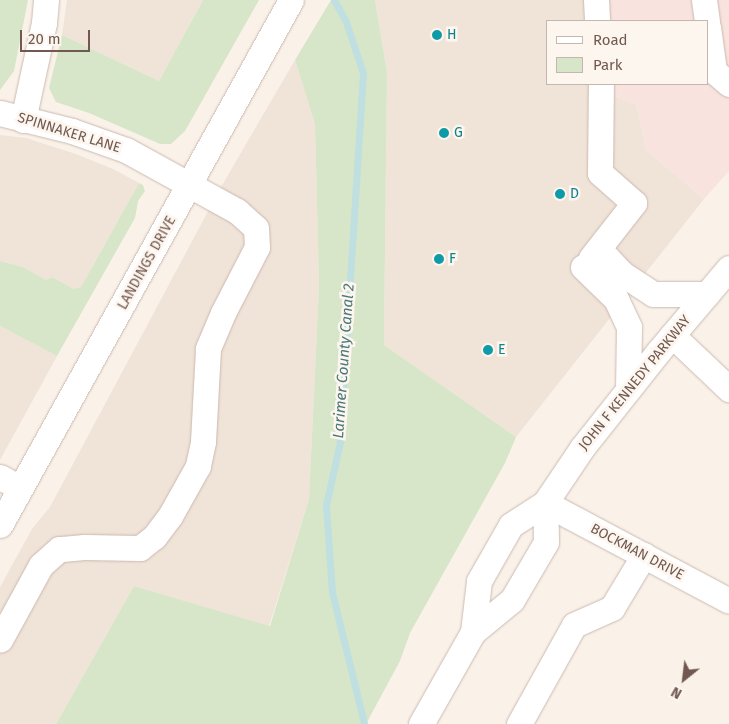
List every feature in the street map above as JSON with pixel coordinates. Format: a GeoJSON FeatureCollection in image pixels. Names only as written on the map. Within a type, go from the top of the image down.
{"type":"FeatureCollection","features":[{"type":"Feature","properties":{"kind":"street"},"geometry":{"type":"LineString","coordinates":[[11,116],[44,23],[46,0]]}},
{"type":"Feature","properties":{"kind":"street","name":"LANDINGS DRIVE"},"geometry":{"type":"LineString","coordinates":[[0,525],[10,482],[190,186],[291,0]]}},
{"type":"Feature","properties":{"kind":"street"},"geometry":{"type":"LineString","coordinates":[[596,0],[597,20]]}},
{"type":"Feature","properties":{"kind":"street"},"geometry":{"type":"LineString","coordinates":[[704,0],[707,20]]}},
{"type":"Feature","properties":{"kind":"street"},"geometry":{"type":"LineString","coordinates":[[709,34],[714,71],[729,84]]}},
{"type":"Feature","properties":{"kind":"street"},"geometry":{"type":"LineString","coordinates":[[591,258],[634,203],[600,173],[601,85]]}},
{"type":"Feature","properties":{"kind":"street","name":"SPINNAKER LANE"},"geometry":{"type":"LineString","coordinates":[[0,640],[41,565],[58,549],[84,547],[140,548],[154,537],[170,516],[198,466],[203,442],[208,349],[223,313],[257,247],[256,228],[237,211],[126,150],[47,124],[11,116]]}},
{"type":"Feature","properties":{"kind":"street"},"geometry":{"type":"LineString","coordinates":[[591,258],[621,273],[653,294],[707,294]]}},
{"type":"Feature","properties":{"kind":"street"},"geometry":{"type":"LineString","coordinates":[[591,258],[616,299],[629,327],[628,389]]}},
{"type":"Feature","properties":{"kind":"street","name":"JOHN F KENNEDY PARKWAY"},"geometry":{"type":"LineString","coordinates":[[473,632],[479,581],[511,525],[546,503],[582,448],[672,335],[729,268]]}},
{"type":"Feature","properties":{"kind":"street"},"geometry":{"type":"LineString","coordinates":[[672,335],[729,389]]}},
{"type":"Feature","properties":{"kind":"street","name":"JOHN F KENNEDY PARKWAY"},"geometry":{"type":"LineString","coordinates":[[421,724],[473,632],[512,600],[546,542],[546,503]]}},
{"type":"Feature","properties":{"kind":"street","name":"BOCKMAN DRIVE"},"geometry":{"type":"LineString","coordinates":[[546,503],[729,602]]}},
{"type":"Feature","properties":{"kind":"street"},"geometry":{"type":"LineString","coordinates":[[520,724],[574,625],[612,608],[644,555]]}},
{"type":"Feature","properties":{"kind":"shaded area"},"geometry":{"type":"Polygon","coordinates":[[[67,0],[203,0],[159,81],[62,35],[67,0]]]}},
{"type":"Feature","properties":{"kind":"shaded area"},"geometry":{"type":"Polygon","coordinates":[[[375,0],[603,0],[605,20],[546,20],[546,85],[610,85],[612,96],[636,104],[646,150],[704,199],[516,437],[384,345],[387,72],[375,0]]]}},
{"type":"Feature","properties":{"kind":"shaded area"},"geometry":{"type":"Polygon","coordinates":[[[603,0],[729,0],[729,171],[704,199],[646,150],[636,104],[611,96],[610,85],[709,85],[709,20],[605,20],[603,0]]]}},
{"type":"Feature","properties":{"kind":"shaded area"},"geometry":{"type":"Polygon","coordinates":[[[295,60],[315,124],[319,286],[309,499],[269,626],[134,586],[56,724],[0,724],[0,587],[32,529],[50,507],[221,187],[295,60]]]}},
{"type":"Feature","properties":{"kind":"shaded area"},"geometry":{"type":"Polygon","coordinates":[[[0,135],[26,138],[76,154],[113,169],[139,183],[81,287],[74,289],[52,277],[46,280],[23,267],[0,261],[0,135]]]}},
{"type":"Feature","properties":{"kind":"shaded area"},"geometry":{"type":"Polygon","coordinates":[[[0,326],[57,356],[0,460],[0,326]]]}},
{"type":"Feature","properties":{"kind":"green space"},"geometry":{"type":"Polygon","coordinates":[[[0,0],[28,0],[14,71],[0,90],[0,0]]]}},
{"type":"Feature","properties":{"kind":"green space"},"geometry":{"type":"Polygon","coordinates":[[[203,0],[259,0],[185,131],[171,144],[160,144],[89,113],[56,102],[49,88],[62,35],[159,81],[203,0]]]}},
{"type":"Feature","properties":{"kind":"green space"},"geometry":{"type":"Polygon","coordinates":[[[331,0],[375,0],[387,72],[384,345],[516,437],[505,463],[410,633],[400,661],[366,724],[56,724],[134,586],[270,626],[309,499],[319,286],[315,124],[295,60],[331,0]]]}},
{"type":"Feature","properties":{"kind":"green space"},"geometry":{"type":"Polygon","coordinates":[[[139,183],[143,185],[145,191],[138,201],[135,218],[57,356],[0,326],[0,261],[23,267],[46,280],[52,277],[74,289],[81,287],[139,183]]]}},
{"type":"Feature","properties":{"kind":"waterway","name":"Larimer County Canal 2"},"geometry":{"type":"LineString","coordinates":[[334,0],[346,22],[363,73],[340,442],[326,505],[332,592],[364,723]]}},
{"type":"Feature","properties":{"kind":"place","name":"H"},"geometry":{"type":"Point","coordinates":[437,35]}},
{"type":"Feature","properties":{"kind":"place","name":"G"},"geometry":{"type":"Point","coordinates":[444,133]}},
{"type":"Feature","properties":{"kind":"place","name":"D"},"geometry":{"type":"Point","coordinates":[560,194]}},
{"type":"Feature","properties":{"kind":"place","name":"F"},"geometry":{"type":"Point","coordinates":[439,259]}},
{"type":"Feature","properties":{"kind":"place","name":"E"},"geometry":{"type":"Point","coordinates":[488,350]}}]}
